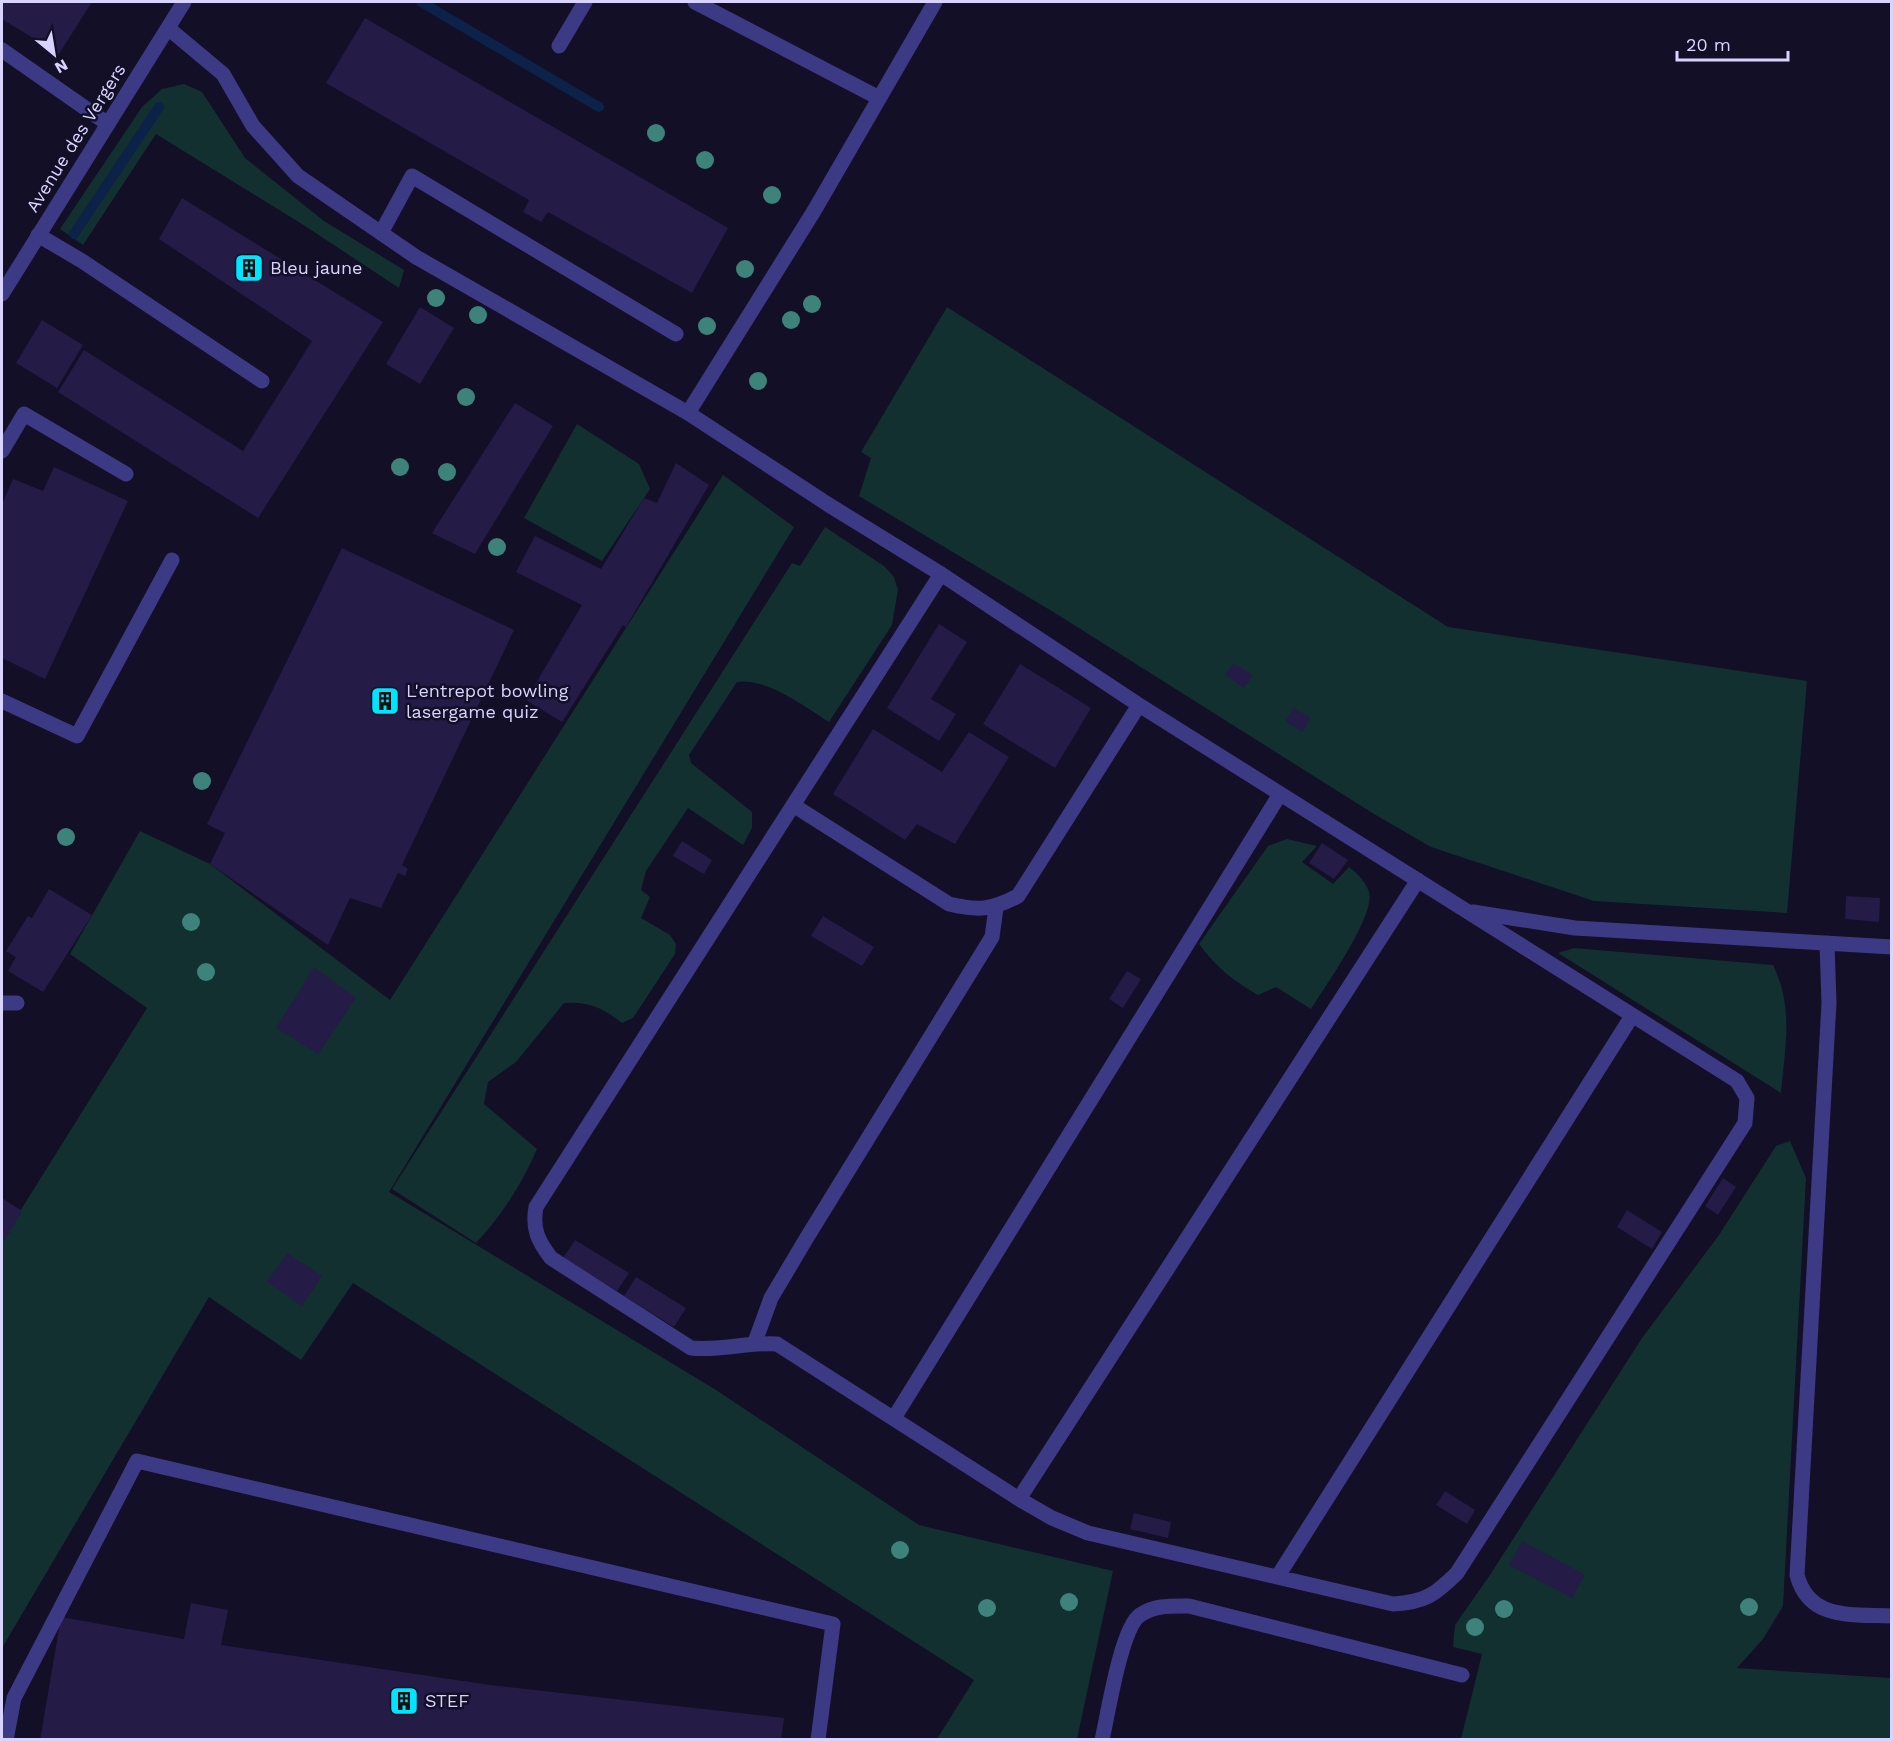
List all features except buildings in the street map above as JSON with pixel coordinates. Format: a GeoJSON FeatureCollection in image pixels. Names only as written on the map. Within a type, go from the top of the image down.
{"type":"FeatureCollection","features":[{"type":"Feature","properties":{"kind":"street","name":"Avenue des Vergers"},"geometry":{"type":"LineString","coordinates":[[2,294],[184,2]]}},
{"type":"Feature","properties":{"kind":"street"},"geometry":{"type":"LineString","coordinates":[[559,46],[585,2]]}},
{"type":"Feature","properties":{"kind":"street"},"geometry":{"type":"LineString","coordinates":[[695,2],[879,98]]}},
{"type":"Feature","properties":{"kind":"street"},"geometry":{"type":"LineString","coordinates":[[688,413],[814,211],[935,2]]}},
{"type":"Feature","properties":{"kind":"street"},"geometry":{"type":"LineString","coordinates":[[168,28],[223,74],[253,126],[298,176],[416,257],[688,413],[829,505],[941,574],[1139,705],[1737,1082],[1747,1098],[1745,1123],[1457,1573],[1437,1593],[1416,1603],[1394,1604],[1088,1533],[1052,1518],[1019,1499],[777,1344],[755,1342],[714,1350],[691,1348],[551,1258],[537,1239],[533,1222],[536,1208],[941,574]]}},
{"type":"Feature","properties":{"kind":"street"},"geometry":{"type":"LineString","coordinates":[[2,50],[108,124]]}},
{"type":"Feature","properties":{"kind":"street"},"geometry":{"type":"LineString","coordinates":[[381,233],[412,176],[676,334]]}},
{"type":"Feature","properties":{"kind":"street"},"geometry":{"type":"LineString","coordinates":[[38,235],[82,261],[262,381]]}},
{"type":"Feature","properties":{"kind":"street"},"geometry":{"type":"LineString","coordinates":[[2,451],[24,414],[126,474]]}},
{"type":"Feature","properties":{"kind":"street"},"geometry":{"type":"LineString","coordinates":[[2,701],[77,736],[172,560]]}},
{"type":"Feature","properties":{"kind":"street"},"geometry":{"type":"LineString","coordinates":[[793,805],[949,904],[972,910],[996,908],[1018,896],[1139,705]]}},
{"type":"Feature","properties":{"kind":"street"},"geometry":{"type":"LineString","coordinates":[[894,1418],[1280,794]]}},
{"type":"Feature","properties":{"kind":"street"},"geometry":{"type":"LineString","coordinates":[[1019,1499],[1418,880]]}},
{"type":"Feature","properties":{"kind":"street"},"geometry":{"type":"LineString","coordinates":[[755,1342],[771,1298],[993,937],[996,908]]}},
{"type":"Feature","properties":{"kind":"street"},"geometry":{"type":"LineString","coordinates":[[1467,911],[1575,928],[1892,947]]}},
{"type":"Feature","properties":{"kind":"street"},"geometry":{"type":"LineString","coordinates":[[1827,943],[1829,1003],[1797,1575],[1802,1591],[1812,1602],[1829,1612],[1892,1616]]}},
{"type":"Feature","properties":{"kind":"street"},"geometry":{"type":"LineString","coordinates":[[1278,1576],[1632,1016]]}},
{"type":"Feature","properties":{"kind":"street"},"geometry":{"type":"LineString","coordinates":[[6,1740],[14,1698],[137,1461],[832,1624],[818,1740]]}},
{"type":"Feature","properties":{"kind":"street"},"geometry":{"type":"LineString","coordinates":[[1102,1740],[1126,1631],[1138,1616],[1162,1605],[1189,1606],[1462,1675]]}},
{"type":"Feature","properties":{"kind":"green space"},"geometry":{"type":"Polygon","coordinates":[[[184,84],[202,92],[245,158],[324,221],[404,270],[399,288],[302,224],[156,134],[83,245],[60,229],[142,107],[162,89],[184,84]]]}},
{"type":"Feature","properties":{"kind":"green space"},"geometry":{"type":"Polygon","coordinates":[[[947,307],[1448,627],[1807,681],[1787,913],[1594,901],[1431,847],[1374,814],[1055,613],[859,496],[871,458],[861,452],[947,307]]]}},
{"type":"Feature","properties":{"kind":"green space"},"geometry":{"type":"Polygon","coordinates":[[[577,424],[639,464],[650,489],[602,561],[524,518],[577,424]]]}},
{"type":"Feature","properties":{"kind":"green space"},"geometry":{"type":"Polygon","coordinates":[[[723,475],[794,527],[389,1192],[716,1390],[919,1525],[1113,1571],[1077,1739],[937,1739],[974,1680],[353,1283],[301,1360],[209,1297],[2,1648],[2,1240],[147,1008],[70,954],[140,831],[210,864],[390,1000],[723,475]]]}},
{"type":"Feature","properties":{"kind":"green space"},"geometry":{"type":"Polygon","coordinates":[[[825,527],[884,566],[894,577],[898,590],[892,625],[829,722],[785,694],[760,684],[737,682],[689,755],[691,763],[752,812],[752,828],[743,845],[688,808],[646,871],[641,890],[650,897],[641,918],[670,935],[676,944],[675,954],[633,1018],[622,1023],[595,1007],[581,1003],[564,1003],[516,1062],[488,1082],[484,1104],[537,1149],[511,1199],[476,1243],[392,1189],[792,563],[800,566],[825,527]]]}},
{"type":"Feature","properties":{"kind":"green space"},"geometry":{"type":"Polygon","coordinates":[[[1287,839],[1317,846],[1302,862],[1333,884],[1349,867],[1361,878],[1369,892],[1365,917],[1357,934],[1311,1009],[1276,987],[1258,995],[1225,973],[1199,944],[1268,846],[1287,839]]]}},
{"type":"Feature","properties":{"kind":"green space"},"geometry":{"type":"Polygon","coordinates":[[[1574,948],[1773,965],[1780,981],[1786,1012],[1786,1043],[1781,1093],[1558,953],[1574,948]]]}},
{"type":"Feature","properties":{"kind":"green space"},"geometry":{"type":"Polygon","coordinates":[[[1790,1141],[1806,1178],[1783,1606],[1763,1639],[1737,1668],[1891,1678],[1891,1739],[1461,1739],[1482,1654],[1453,1647],[1455,1625],[1490,1575],[1642,1338],[1719,1235],[1776,1146],[1790,1141]]]}},
{"type":"Feature","properties":{"kind":"waterway"},"geometry":{"type":"LineString","coordinates":[[421,2],[599,107]]}},
{"type":"Feature","properties":{"kind":"waterway"},"geometry":{"type":"LineString","coordinates":[[74,234],[159,107]]}},
{"type":"Feature","properties":{"kind":"place","name":"Bleu jaune"},"geometry":{"type":"Point","coordinates":[249,268]}},
{"type":"Feature","properties":{"kind":"place","name":"L'entrepot bowling lasergame quiz"},"geometry":{"type":"Point","coordinates":[385,701]}},
{"type":"Feature","properties":{"kind":"place","name":"STEF"},"geometry":{"type":"Point","coordinates":[404,1701]}}]}
